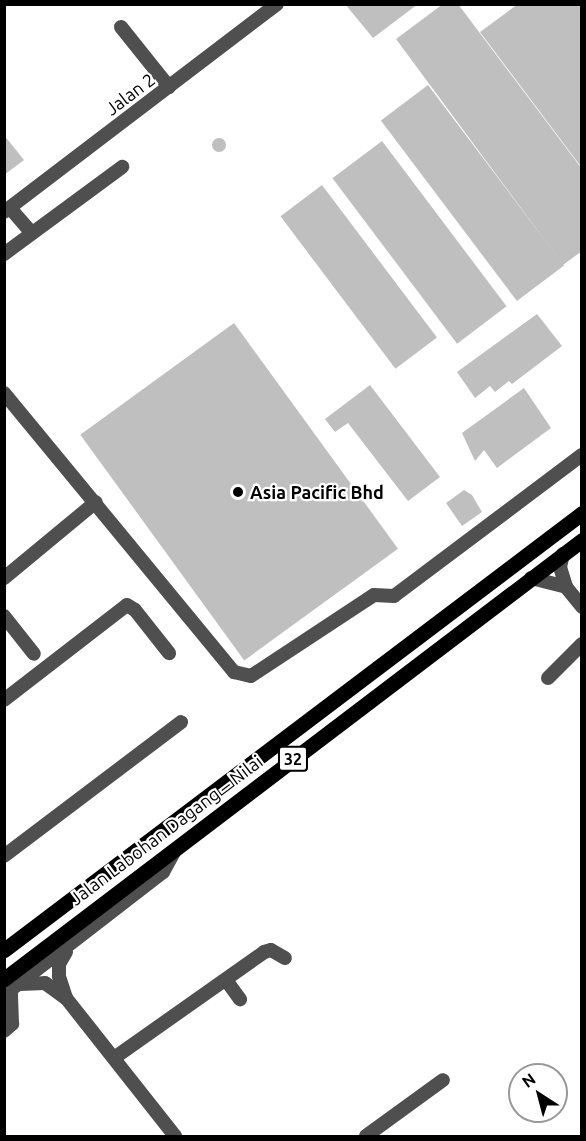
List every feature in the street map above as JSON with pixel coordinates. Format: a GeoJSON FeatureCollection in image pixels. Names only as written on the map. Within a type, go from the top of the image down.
{"type":"FeatureCollection","features":[{"type":"Feature","properties":{"kind":"main road","name":"Jalan Labohan Dagang ‒ Nilai"},"geometry":{"type":"LineString","coordinates":[[4,950],[582,513]]}},
{"type":"Feature","properties":{"kind":"main road","name":"Jalan Labohan Dagang ‒ Nilai"},"geometry":{"type":"LineString","coordinates":[[10,987],[177,846],[582,540]]}},
{"type":"Feature","properties":{"kind":"street","name":"Jalan 2"},"geometry":{"type":"LineString","coordinates":[[7,210],[277,4]]}},
{"type":"Feature","properties":{"kind":"street"},"geometry":{"type":"LineString","coordinates":[[121,27],[169,87]]}},
{"type":"Feature","properties":{"kind":"street"},"geometry":{"type":"LineString","coordinates":[[4,254],[122,167]]}},
{"type":"Feature","properties":{"kind":"street"},"geometry":{"type":"LineString","coordinates":[[7,210],[32,233]]}},
{"type":"Feature","properties":{"kind":"street"},"geometry":{"type":"LineString","coordinates":[[4,393],[43,444],[56,454],[234,672],[251,676],[374,595],[394,596],[582,455]]}},
{"type":"Feature","properties":{"kind":"street"},"geometry":{"type":"LineString","coordinates":[[4,579],[96,502]]}},
{"type":"Feature","properties":{"kind":"street"},"geometry":{"type":"LineString","coordinates":[[563,554],[560,567],[566,587],[582,607]]}},
{"type":"Feature","properties":{"kind":"street"},"geometry":{"type":"LineString","coordinates":[[531,578],[566,587]]}},
{"type":"Feature","properties":{"kind":"street"},"geometry":{"type":"LineString","coordinates":[[4,700],[127,605],[169,653]]}},
{"type":"Feature","properties":{"kind":"street"},"geometry":{"type":"LineString","coordinates":[[6,621],[34,654]]}},
{"type":"Feature","properties":{"kind":"street"},"geometry":{"type":"LineString","coordinates":[[548,678],[582,644]]}},
{"type":"Feature","properties":{"kind":"street"},"geometry":{"type":"LineString","coordinates":[[6,852],[181,722]]}},
{"type":"Feature","properties":{"kind":"street"},"geometry":{"type":"LineString","coordinates":[[10,987],[68,947],[163,872],[177,846]]}},
{"type":"Feature","properties":{"kind":"street"},"geometry":{"type":"LineString","coordinates":[[66,998],[59,964],[68,947]]}},
{"type":"Feature","properties":{"kind":"street"},"geometry":{"type":"LineString","coordinates":[[114,1058],[264,952],[271,950],[285,958]]}},
{"type":"Feature","properties":{"kind":"street"},"geometry":{"type":"LineString","coordinates":[[226,980],[240,999]]}},
{"type":"Feature","properties":{"kind":"street"},"geometry":{"type":"LineString","coordinates":[[10,987],[45,983],[66,998],[175,1137]]}},
{"type":"Feature","properties":{"kind":"street"},"geometry":{"type":"LineString","coordinates":[[4,1031],[12,1024],[10,987]]}},
{"type":"Feature","properties":{"kind":"street"},"geometry":{"type":"LineString","coordinates":[[366,1137],[443,1080]]}},
{"type":"Feature","properties":{"kind":"building"},"geometry":{"type":"Polygon","coordinates":[[[345,4],[418,4],[373,38],[345,4]]]}},
{"type":"Feature","properties":{"kind":"building"},"geometry":{"type":"Polygon","coordinates":[[[443,4],[458,4],[582,169],[582,251],[563,265],[396,39],[443,4]]]}},
{"type":"Feature","properties":{"kind":"building"},"geometry":{"type":"Polygon","coordinates":[[[518,4],[582,4],[582,168],[480,32],[518,4]]]}},
{"type":"Feature","properties":{"kind":"building"},"geometry":{"type":"Polygon","coordinates":[[[428,85],[564,265],[517,301],[381,121],[428,85]]]}},
{"type":"Feature","properties":{"kind":"building"},"geometry":{"type":"Polygon","coordinates":[[[4,135],[24,160],[4,175],[4,135]]]}},
{"type":"Feature","properties":{"kind":"building"},"geometry":{"type":"Polygon","coordinates":[[[219,138],[224,140],[226,145],[224,150],[219,152],[214,150],[212,145],[214,140],[219,138]]]}},
{"type":"Feature","properties":{"kind":"building"},"geometry":{"type":"Polygon","coordinates":[[[382,141],[507,306],[457,344],[332,178],[382,141]]]}},
{"type":"Feature","properties":{"kind":"building"},"geometry":{"type":"Polygon","coordinates":[[[322,185],[437,338],[395,369],[280,216],[322,185]]]}},
{"type":"Feature","properties":{"kind":"building"},"geometry":{"type":"Polygon","coordinates":[[[537,314],[562,346],[512,384],[509,381],[495,392],[490,386],[475,398],[457,372],[537,314]]]}},
{"type":"Feature","properties":{"kind":"building","name":"Asia Pacific Bhd"},"geometry":{"type":"Polygon","coordinates":[[[234,323],[398,549],[244,660],[80,435],[234,323]]]}},
{"type":"Feature","properties":{"kind":"building"},"geometry":{"type":"Polygon","coordinates":[[[370,385],[440,477],[408,501],[348,423],[335,432],[325,419],[370,385]]]}},
{"type":"Feature","properties":{"kind":"building"},"geometry":{"type":"Polygon","coordinates":[[[524,388],[551,428],[497,468],[484,450],[475,461],[462,433],[524,388]]]}},
{"type":"Feature","properties":{"kind":"building"},"geometry":{"type":"Polygon","coordinates":[[[464,490],[472,495],[482,512],[462,526],[446,503],[464,490]]]}},
{"type":"Feature","properties":{"kind":"place","name":"Asia Pacific Bhd"},"geometry":{"type":"Point","coordinates":[238,492]}}]}
